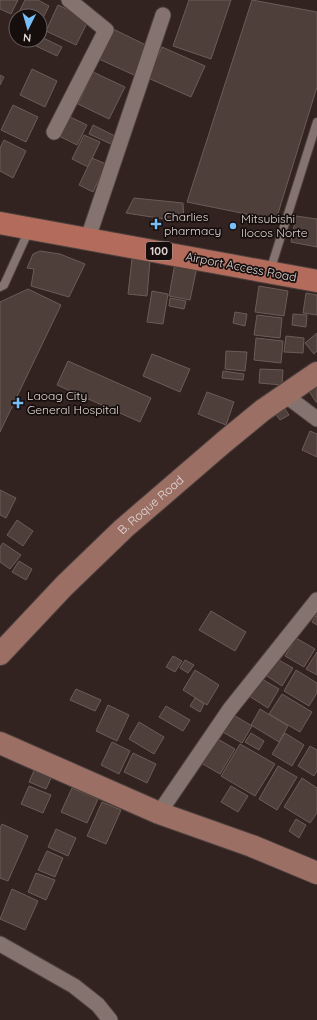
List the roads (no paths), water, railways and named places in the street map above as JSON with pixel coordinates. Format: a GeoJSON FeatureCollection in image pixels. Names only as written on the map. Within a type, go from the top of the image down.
{"type":"FeatureCollection","features":[{"type":"Feature","properties":{"kind":"main road","name":"Airport Access Road"},"geometry":{"type":"LineString","coordinates":[[0,223],[317,281]]}},
{"type":"Feature","properties":{"kind":"street"},"geometry":{"type":"LineString","coordinates":[[54,132],[106,30],[69,0]]}},
{"type":"Feature","properties":{"kind":"street"},"geometry":{"type":"LineString","coordinates":[[88,238],[163,15]]}},
{"type":"Feature","properties":{"kind":"street","name":"B. Roque Road"},"geometry":{"type":"LineString","coordinates":[[0,654],[64,586],[123,529],[224,442],[264,410],[317,373]]}},
{"type":"Feature","properties":{"kind":"street"},"geometry":{"type":"LineString","coordinates":[[285,395],[317,419]]}},
{"type":"Feature","properties":{"kind":"street"},"geometry":{"type":"LineString","coordinates":[[159,813],[230,710],[317,600]]}},
{"type":"Feature","properties":{"kind":"street"},"geometry":{"type":"LineString","coordinates":[[0,743],[159,813],[252,846],[317,873]]}},
{"type":"Feature","properties":{"kind":"street"},"geometry":{"type":"LineString","coordinates":[[0,944],[74,986],[98,1005],[110,1020]]}},
{"type":"Feature","properties":{"kind":"lane"},"geometry":{"type":"LineString","coordinates":[[270,272],[317,122]]}},
{"type":"Feature","properties":{"kind":"lane"},"geometry":{"type":"LineString","coordinates":[[1,283],[30,228]]}},
{"type":"Feature","properties":{"kind":"place","name":"Charlies pharmacy"},"geometry":{"type":"Point","coordinates":[156,224]}},
{"type":"Feature","properties":{"kind":"place","name":"Mitsubishi Ilocos Norte"},"geometry":{"type":"Point","coordinates":[233,226]}},
{"type":"Feature","properties":{"kind":"place","name":"Laoag City General Hospital"},"geometry":{"type":"Point","coordinates":[18,403]}}]}
